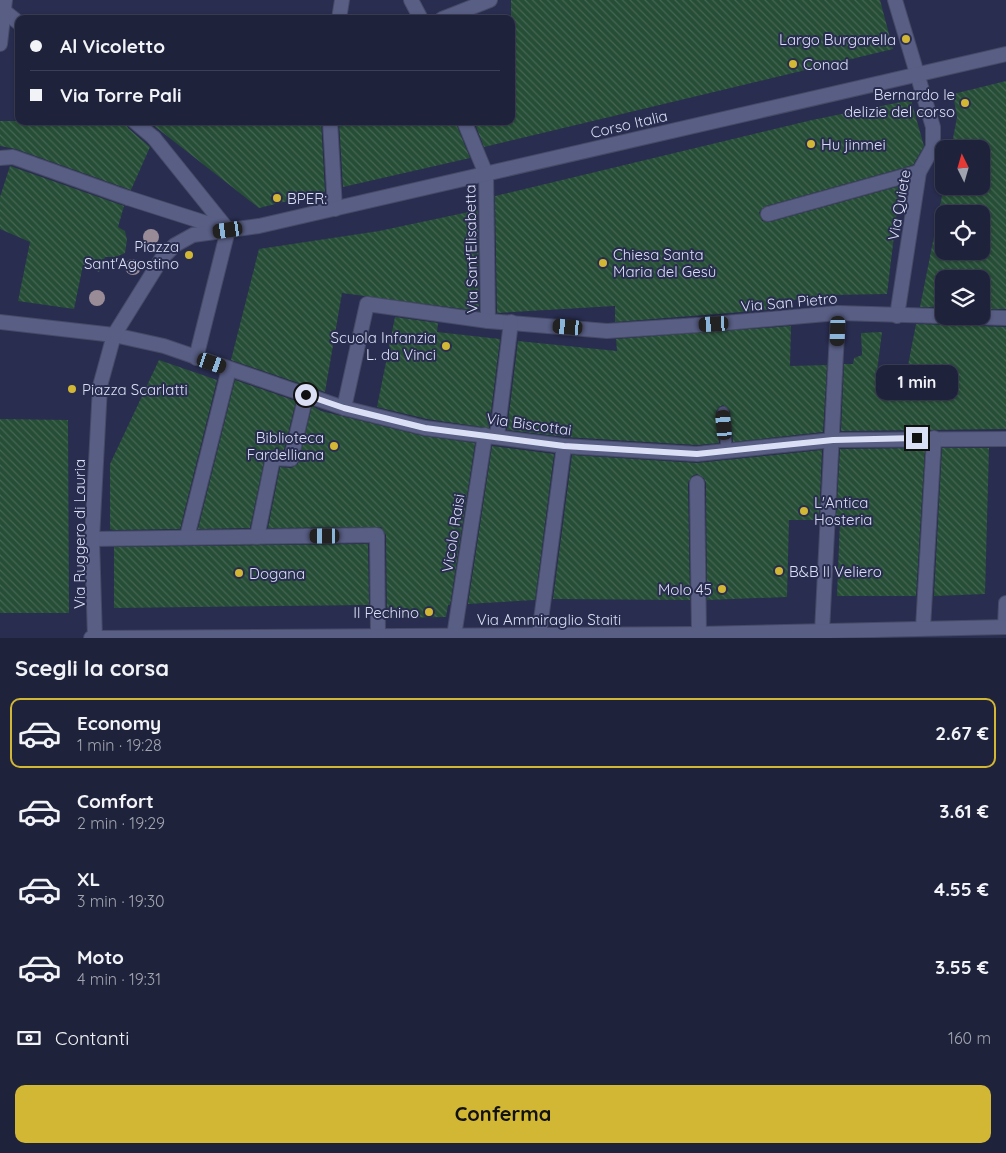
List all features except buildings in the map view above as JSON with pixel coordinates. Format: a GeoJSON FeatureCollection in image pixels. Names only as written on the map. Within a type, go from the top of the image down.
{"type":"FeatureCollection","features":[{"type":"Feature","properties":{"kind":"street"},"geometry":{"type":"LineString","coordinates":[[340,15],[342,0]]}},
{"type":"Feature","properties":{"kind":"street"},"geometry":{"type":"LineString","coordinates":[[411,0],[419,15]]}},
{"type":"Feature","properties":{"kind":"street"},"geometry":{"type":"LineString","coordinates":[[452,15],[490,0]]}},
{"type":"Feature","properties":{"kind":"street","name":"Via Quiete"},"geometry":{"type":"LineString","coordinates":[[896,0],[933,127],[933,147],[919,172],[897,316]]}},
{"type":"Feature","properties":{"kind":"street"},"geometry":{"type":"LineString","coordinates":[[4,6],[15,18]]}},
{"type":"Feature","properties":{"kind":"street"},"geometry":{"type":"LineString","coordinates":[[0,38],[4,6]]}},
{"type":"Feature","properties":{"kind":"street","name":"Corso Italia"},"geometry":{"type":"LineString","coordinates":[[114,335],[162,258],[175,245],[193,235],[259,226],[1006,54]]}},
{"type":"Feature","properties":{"kind":"street"},"geometry":{"type":"LineString","coordinates":[[139,125],[154,138],[228,230]]}},
{"type":"Feature","properties":{"kind":"street"},"geometry":{"type":"LineString","coordinates":[[330,125],[335,209]]}},
{"type":"Feature","properties":{"kind":"street","name":"Via Sant'Elisabetta"},"geometry":{"type":"LineString","coordinates":[[466,125],[486,174],[488,321]]}},
{"type":"Feature","properties":{"kind":"street"},"geometry":{"type":"LineString","coordinates":[[0,158],[13,157],[128,198],[228,230]]}},
{"type":"Feature","properties":{"kind":"street"},"geometry":{"type":"LineString","coordinates":[[768,214],[919,172]]}},
{"type":"Feature","properties":{"kind":"street"},"geometry":{"type":"LineString","coordinates":[[196,358],[228,230]]}},
{"type":"Feature","properties":{"kind":"street","name":"Via San Pietro"},"geometry":{"type":"LineString","coordinates":[[344,408],[367,304],[488,321],[606,330],[714,324],[838,313],[1006,318]]}},
{"type":"Feature","properties":{"kind":"street"},"geometry":{"type":"LineString","coordinates":[[822,632],[838,313]]}},
{"type":"Feature","properties":{"kind":"street","name":"Via Biscottai"},"geometry":{"type":"LineString","coordinates":[[0,322],[114,335],[164,346],[344,408],[425,428],[564,446],[697,454],[833,440],[1006,439]]}},
{"type":"Feature","properties":{"kind":"street","name":"Vicolo Raisi"},"geometry":{"type":"LineString","coordinates":[[454,636],[511,322]]}},
{"type":"Feature","properties":{"kind":"street","name":"Via Ruggero di Lauria"},"geometry":{"type":"LineString","coordinates":[[95,638],[92,538],[97,431],[100,386],[114,335]]}},
{"type":"Feature","properties":{"kind":"street"},"geometry":{"type":"LineString","coordinates":[[187,537],[229,369]]}},
{"type":"Feature","properties":{"kind":"street"},"geometry":{"type":"LineString","coordinates":[[257,537],[273,458],[291,460],[306,395]]}},
{"type":"Feature","properties":{"kind":"street"},"geometry":{"type":"LineString","coordinates":[[923,628],[934,438]]}},
{"type":"Feature","properties":{"kind":"street"},"geometry":{"type":"LineString","coordinates":[[539,635],[564,446]]}},
{"type":"Feature","properties":{"kind":"street"},"geometry":{"type":"LineString","coordinates":[[697,483],[699,634]]}},
{"type":"Feature","properties":{"kind":"street"},"geometry":{"type":"LineString","coordinates":[[92,538],[377,535],[378,636]]}},
{"type":"Feature","properties":{"kind":"street"},"geometry":{"type":"LineString","coordinates":[[1005,627],[1006,603]]}},
{"type":"Feature","properties":{"kind":"street","name":"Via Ammiraglio Staiti"},"geometry":{"type":"LineString","coordinates":[[91,638],[699,634],[1005,627]]}},
{"type":"Feature","properties":{"kind":"lane"},"geometry":{"type":"LineString","coordinates":[[723,412],[727,452]]}},
{"type":"Feature","properties":{"kind":"place","name":"Largo Burgarella"},"geometry":{"type":"Point","coordinates":[906,39]}},
{"type":"Feature","properties":{"kind":"place","name":"Conad"},"geometry":{"type":"Point","coordinates":[793,64]}},
{"type":"Feature","properties":{"kind":"place","name":"Bernardo le delizie del corso"},"geometry":{"type":"Point","coordinates":[965,103]}},
{"type":"Feature","properties":{"kind":"place","name":"Hu jinmei"},"geometry":{"type":"Point","coordinates":[811,144]}},
{"type":"Feature","properties":{"kind":"place","name":"BPER:"},"geometry":{"type":"Point","coordinates":[277,198]}},
{"type":"Feature","properties":{"kind":"place","name":"Piazza Sant'Agostino"},"geometry":{"type":"Point","coordinates":[189,255]}},
{"type":"Feature","properties":{"kind":"place","name":"Chiesa Santa Maria del Gesù"},"geometry":{"type":"Point","coordinates":[603,263]}},
{"type":"Feature","properties":{"kind":"place","name":"Scuola Infanzia L. da Vinci"},"geometry":{"type":"Point","coordinates":[446,346]}},
{"type":"Feature","properties":{"kind":"place","name":"Piazza Scarlatti"},"geometry":{"type":"Point","coordinates":[72,389]}},
{"type":"Feature","properties":{"kind":"place","name":"Biblioteca Fardelliana"},"geometry":{"type":"Point","coordinates":[334,446]}},
{"type":"Feature","properties":{"kind":"place","name":"L'Antica Hosteria"},"geometry":{"type":"Point","coordinates":[804,511]}},
{"type":"Feature","properties":{"kind":"place","name":"B&B Il Veliero"},"geometry":{"type":"Point","coordinates":[779,571]}},
{"type":"Feature","properties":{"kind":"place","name":"Dogana"},"geometry":{"type":"Point","coordinates":[239,573]}},
{"type":"Feature","properties":{"kind":"place","name":"Molo 45"},"geometry":{"type":"Point","coordinates":[722,589]}},
{"type":"Feature","properties":{"kind":"place","name":"Il Pechino"},"geometry":{"type":"Point","coordinates":[429,612]}},
{"type":"Feature","properties":{"kind":"route"},"geometry":{"type":"LineString","coordinates":[[306,395],[344,408],[425,428],[564,446],[697,454],[833,440],[917,438]]}}]}
